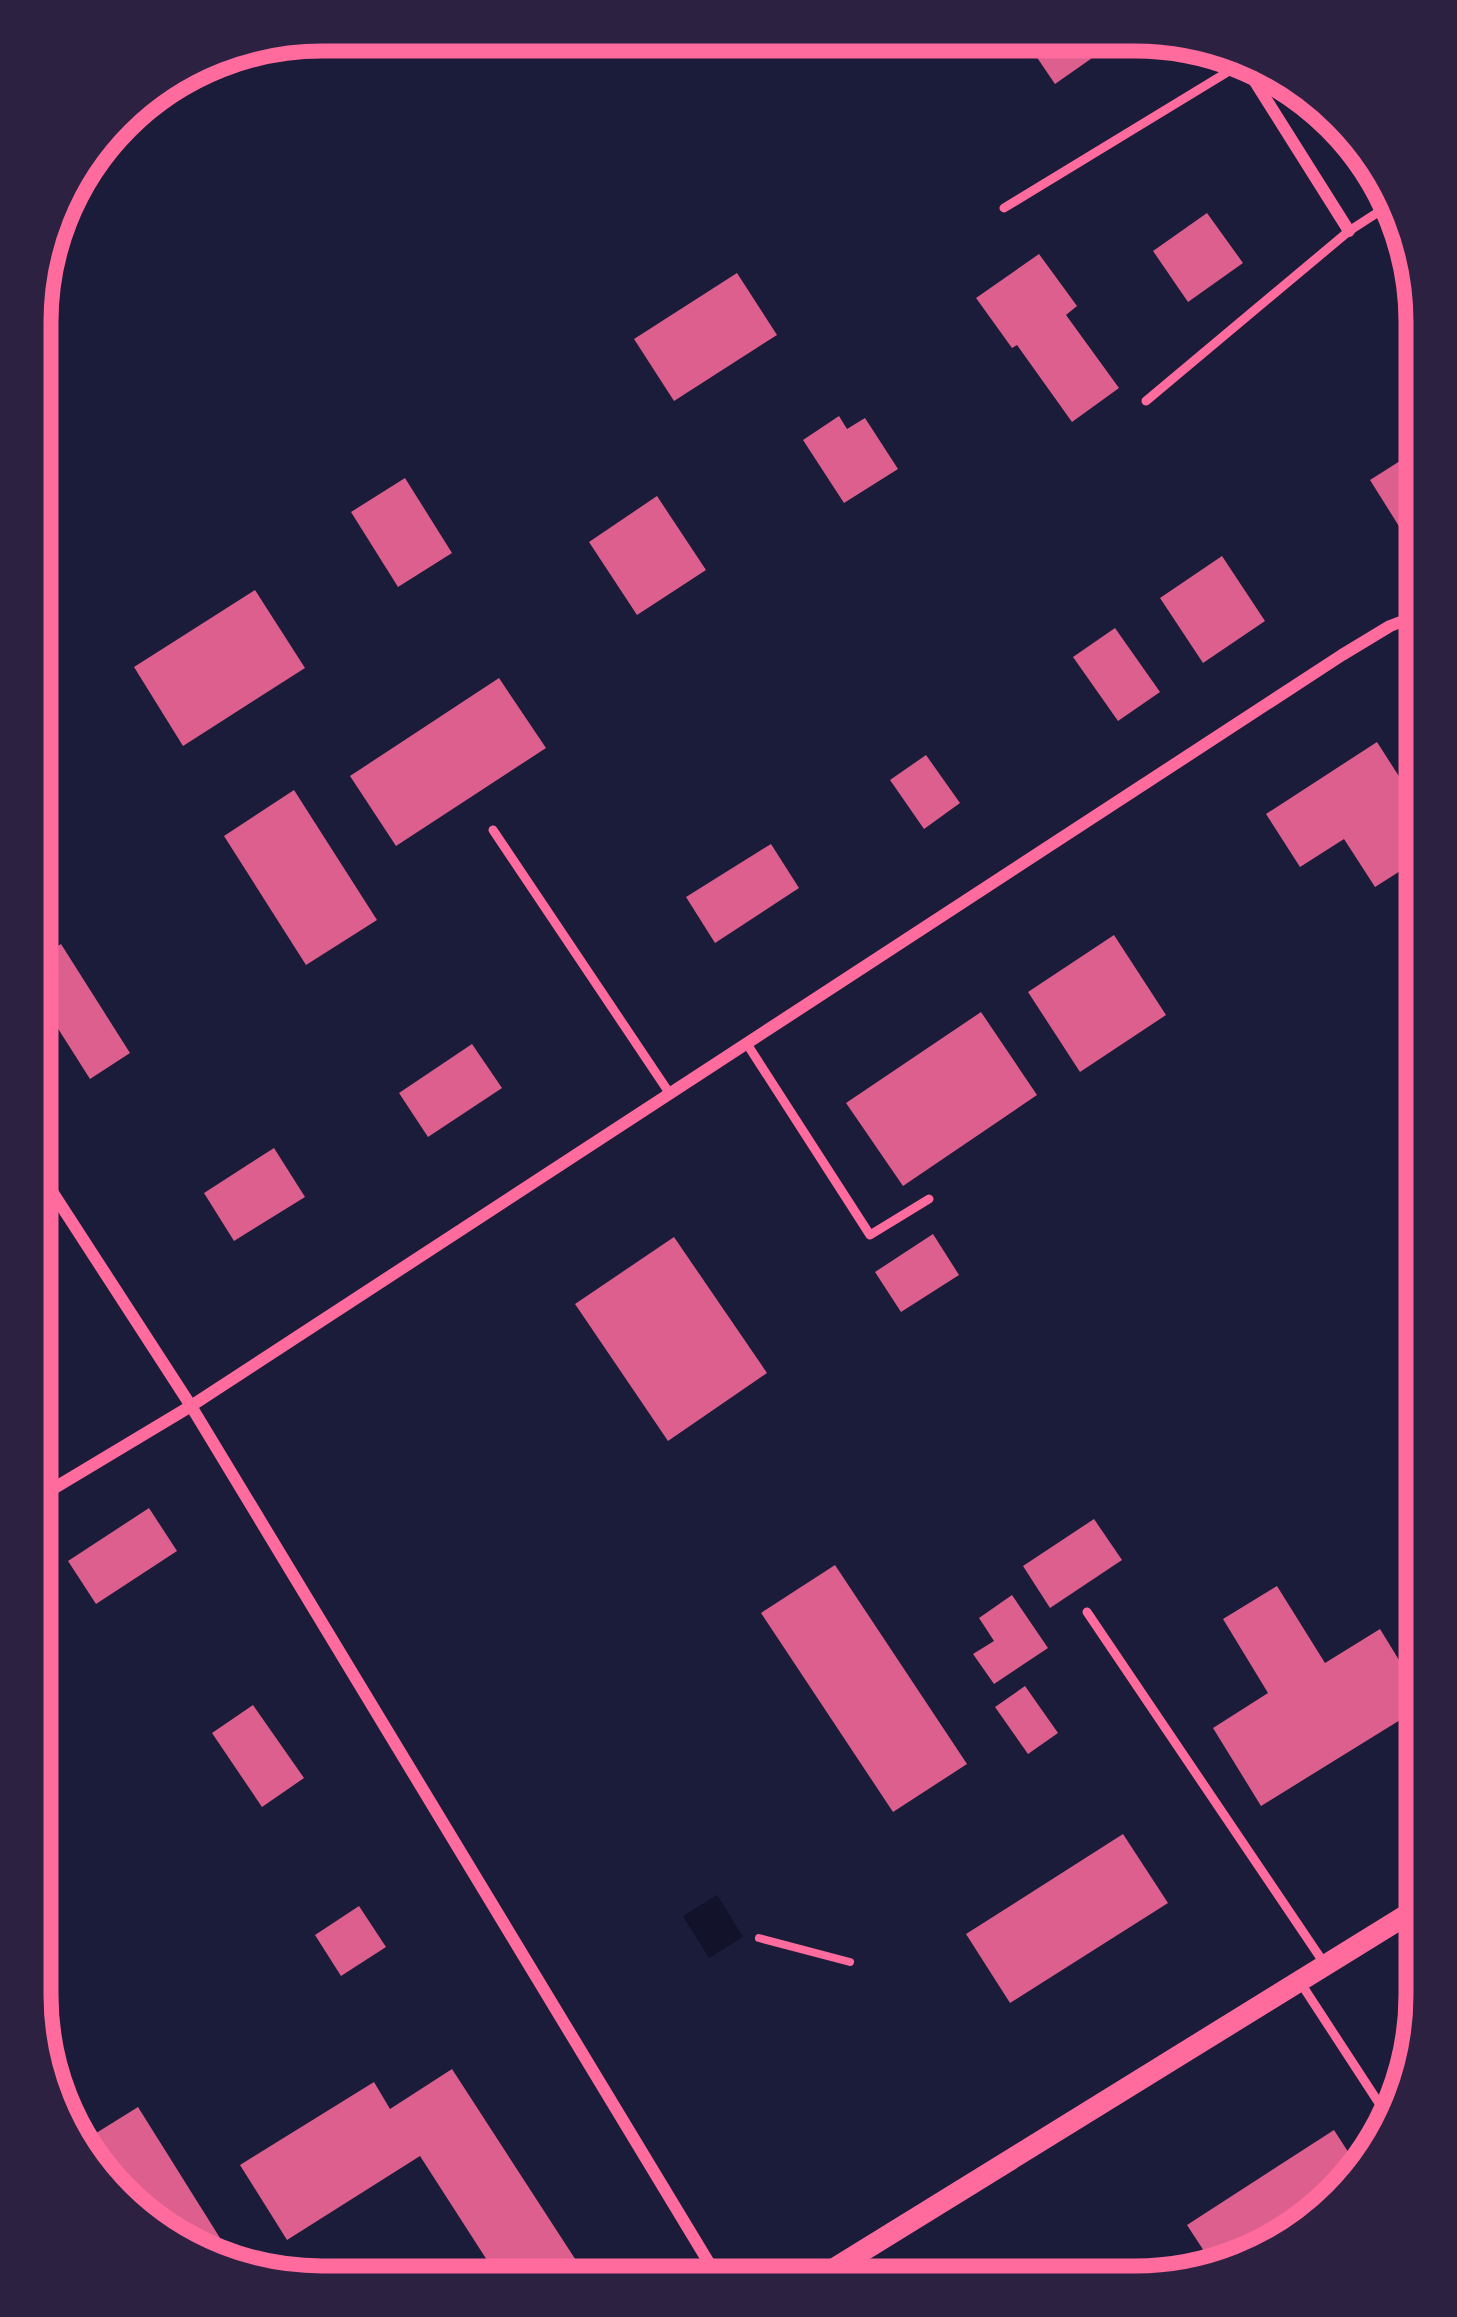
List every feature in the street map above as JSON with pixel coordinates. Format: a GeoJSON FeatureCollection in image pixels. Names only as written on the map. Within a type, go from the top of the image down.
{"type":"FeatureCollection","features":[{"type":"Feature","properties":{"kind":"street"},"geometry":{"type":"LineString","coordinates":[[1254,79],[1349,231]]}},
{"type":"Feature","properties":{"kind":"street"},"geometry":{"type":"LineString","coordinates":[[51,1490],[190,1406],[1342,655],[1406,620]]}},
{"type":"Feature","properties":{"kind":"street"},"geometry":{"type":"LineString","coordinates":[[51,1191],[190,1406],[711,2266]]}},
{"type":"Feature","properties":{"kind":"street"},"geometry":{"type":"LineString","coordinates":[[838,2266],[1405,1916]]}},
{"type":"Feature","properties":{"kind":"lane"},"geometry":{"type":"LineString","coordinates":[[1004,208],[1231,69]]}},
{"type":"Feature","properties":{"kind":"lane"},"geometry":{"type":"LineString","coordinates":[[1146,400],[1349,231],[1381,210]]}},
{"type":"Feature","properties":{"kind":"lane"},"geometry":{"type":"LineString","coordinates":[[494,830],[670,1094]]}},
{"type":"Feature","properties":{"kind":"lane"},"geometry":{"type":"LineString","coordinates":[[747,1044],[871,1235],[929,1199]]}},
{"type":"Feature","properties":{"kind":"lane"},"geometry":{"type":"LineString","coordinates":[[1087,1612],[1326,1966]]}},
{"type":"Feature","properties":{"kind":"lane"},"geometry":{"type":"LineString","coordinates":[[1300,1982],[1381,2107]]}},
{"type":"Feature","properties":{"kind":"path"},"geometry":{"type":"LineString","coordinates":[[759,1938],[850,1962]]}},
{"type":"Feature","properties":{"kind":"shaded area"},"geometry":{"type":"Polygon","coordinates":[[[717,1895],[743,1937],[709,1958],[683,1916],[717,1895]]]}},
{"type":"Feature","properties":{"kind":"building"},"geometry":{"type":"Polygon","coordinates":[[[1033,51],[1102,51],[1055,84],[1033,51]]]}},
{"type":"Feature","properties":{"kind":"building"},"geometry":{"type":"Polygon","coordinates":[[[1207,213],[1243,263],[1188,302],[1153,251],[1207,213]]]}},
{"type":"Feature","properties":{"kind":"building"},"geometry":{"type":"Polygon","coordinates":[[[1039,254],[1077,306],[1066,315],[1119,388],[1072,422],[1017,345],[1012,348],[976,298],[1039,254]]]}},
{"type":"Feature","properties":{"kind":"building"},"geometry":{"type":"Polygon","coordinates":[[[737,273],[777,335],[674,401],[634,339],[737,273]]]}},
{"type":"Feature","properties":{"kind":"building"},"geometry":{"type":"Polygon","coordinates":[[[839,416],[847,429],[865,418],[898,469],[844,503],[803,440],[839,416]]]}},
{"type":"Feature","properties":{"kind":"building"},"geometry":{"type":"Polygon","coordinates":[[[1406,457],[1406,537],[1370,480],[1406,457]]]}},
{"type":"Feature","properties":{"kind":"building"},"geometry":{"type":"Polygon","coordinates":[[[405,478],[452,553],[398,587],[351,512],[405,478]]]}},
{"type":"Feature","properties":{"kind":"building"},"geometry":{"type":"Polygon","coordinates":[[[657,496],[706,570],[637,615],[589,542],[657,496]]]}},
{"type":"Feature","properties":{"kind":"building"},"geometry":{"type":"Polygon","coordinates":[[[1222,556],[1265,621],[1203,663],[1160,598],[1222,556]]]}},
{"type":"Feature","properties":{"kind":"building"},"geometry":{"type":"Polygon","coordinates":[[[255,590],[305,668],[183,746],[134,667],[255,590]]]}},
{"type":"Feature","properties":{"kind":"building"},"geometry":{"type":"Polygon","coordinates":[[[1115,628],[1160,692],[1118,721],[1073,657],[1115,628]]]}},
{"type":"Feature","properties":{"kind":"building"},"geometry":{"type":"Polygon","coordinates":[[[499,678],[546,748],[396,846],[350,776],[499,678]]]}},
{"type":"Feature","properties":{"kind":"building"},"geometry":{"type":"Polygon","coordinates":[[[1377,742],[1406,787],[1406,868],[1375,887],[1344,839],[1300,867],[1266,814],[1377,742]]]}},
{"type":"Feature","properties":{"kind":"building"},"geometry":{"type":"Polygon","coordinates":[[[926,755],[960,803],[924,829],[890,780],[926,755]]]}},
{"type":"Feature","properties":{"kind":"building"},"geometry":{"type":"Polygon","coordinates":[[[294,790],[377,920],[306,965],[224,836],[294,790]]]}},
{"type":"Feature","properties":{"kind":"building"},"geometry":{"type":"Polygon","coordinates":[[[771,844],[799,888],[715,943],[686,897],[771,844]]]}},
{"type":"Feature","properties":{"kind":"building"},"geometry":{"type":"Polygon","coordinates":[[[1114,935],[1166,1015],[1080,1072],[1028,992],[1114,935]]]}},
{"type":"Feature","properties":{"kind":"building"},"geometry":{"type":"Polygon","coordinates":[[[61,944],[130,1053],[90,1079],[51,1018],[51,950],[61,944]]]}},
{"type":"Feature","properties":{"kind":"building"},"geometry":{"type":"Polygon","coordinates":[[[981,1012],[1037,1095],[903,1186],[846,1103],[981,1012]]]}},
{"type":"Feature","properties":{"kind":"building"},"geometry":{"type":"Polygon","coordinates":[[[472,1044],[502,1088],[428,1137],[399,1093],[472,1044]]]}},
{"type":"Feature","properties":{"kind":"building"},"geometry":{"type":"Polygon","coordinates":[[[274,1148],[305,1197],[234,1241],[204,1193],[274,1148]]]}},
{"type":"Feature","properties":{"kind":"building"},"geometry":{"type":"Polygon","coordinates":[[[933,1234],[959,1275],[901,1312],[875,1272],[933,1234]]]}},
{"type":"Feature","properties":{"kind":"building"},"geometry":{"type":"Polygon","coordinates":[[[674,1237],[767,1373],[668,1441],[575,1304],[674,1237]]]}},
{"type":"Feature","properties":{"kind":"building"},"geometry":{"type":"Polygon","coordinates":[[[149,1508],[177,1551],[96,1604],[68,1561],[149,1508]]]}},
{"type":"Feature","properties":{"kind":"building"},"geometry":{"type":"Polygon","coordinates":[[[1094,1519],[1122,1560],[1050,1608],[1023,1566],[1094,1519]]]}},
{"type":"Feature","properties":{"kind":"building"},"geometry":{"type":"Polygon","coordinates":[[[835,1565],[967,1764],[893,1812],[761,1613],[835,1565]]]}},
{"type":"Feature","properties":{"kind":"building"},"geometry":{"type":"Polygon","coordinates":[[[1277,1586],[1325,1663],[1380,1629],[1405,1670],[1405,1717],[1261,1806],[1213,1728],[1268,1693],[1223,1619],[1277,1586]]]}},
{"type":"Feature","properties":{"kind":"building"},"geometry":{"type":"Polygon","coordinates":[[[1012,1595],[1048,1648],[994,1684],[973,1654],[994,1641],[979,1618],[1012,1595]]]}},
{"type":"Feature","properties":{"kind":"building"},"geometry":{"type":"Polygon","coordinates":[[[1025,1686],[1058,1733],[1028,1754],[995,1707],[1025,1686]]]}},
{"type":"Feature","properties":{"kind":"building"},"geometry":{"type":"Polygon","coordinates":[[[253,1705],[304,1778],[262,1807],[212,1733],[253,1705]]]}},
{"type":"Feature","properties":{"kind":"building"},"geometry":{"type":"Polygon","coordinates":[[[1123,1834],[1168,1903],[1010,2003],[966,1934],[1123,1834]]]}},
{"type":"Feature","properties":{"kind":"building"},"geometry":{"type":"Polygon","coordinates":[[[359,1906],[386,1947],[341,1976],[315,1935],[359,1906]]]}},
{"type":"Feature","properties":{"kind":"building"},"geometry":{"type":"Polygon","coordinates":[[[452,2069],[580,2266],[491,2266],[420,2156],[287,2240],[240,2165],[374,2082],[390,2109],[452,2069]]]}},
{"type":"Feature","properties":{"kind":"building"},"geometry":{"type":"Polygon","coordinates":[[[138,2107],[220,2238],[213,2243],[157,2210],[130,2187],[93,2135],[138,2107]]]}},
{"type":"Feature","properties":{"kind":"building"},"geometry":{"type":"Polygon","coordinates":[[[1334,2130],[1352,2157],[1314,2199],[1286,2220],[1222,2252],[1207,2256],[1187,2225],[1334,2130]]]}}]}
